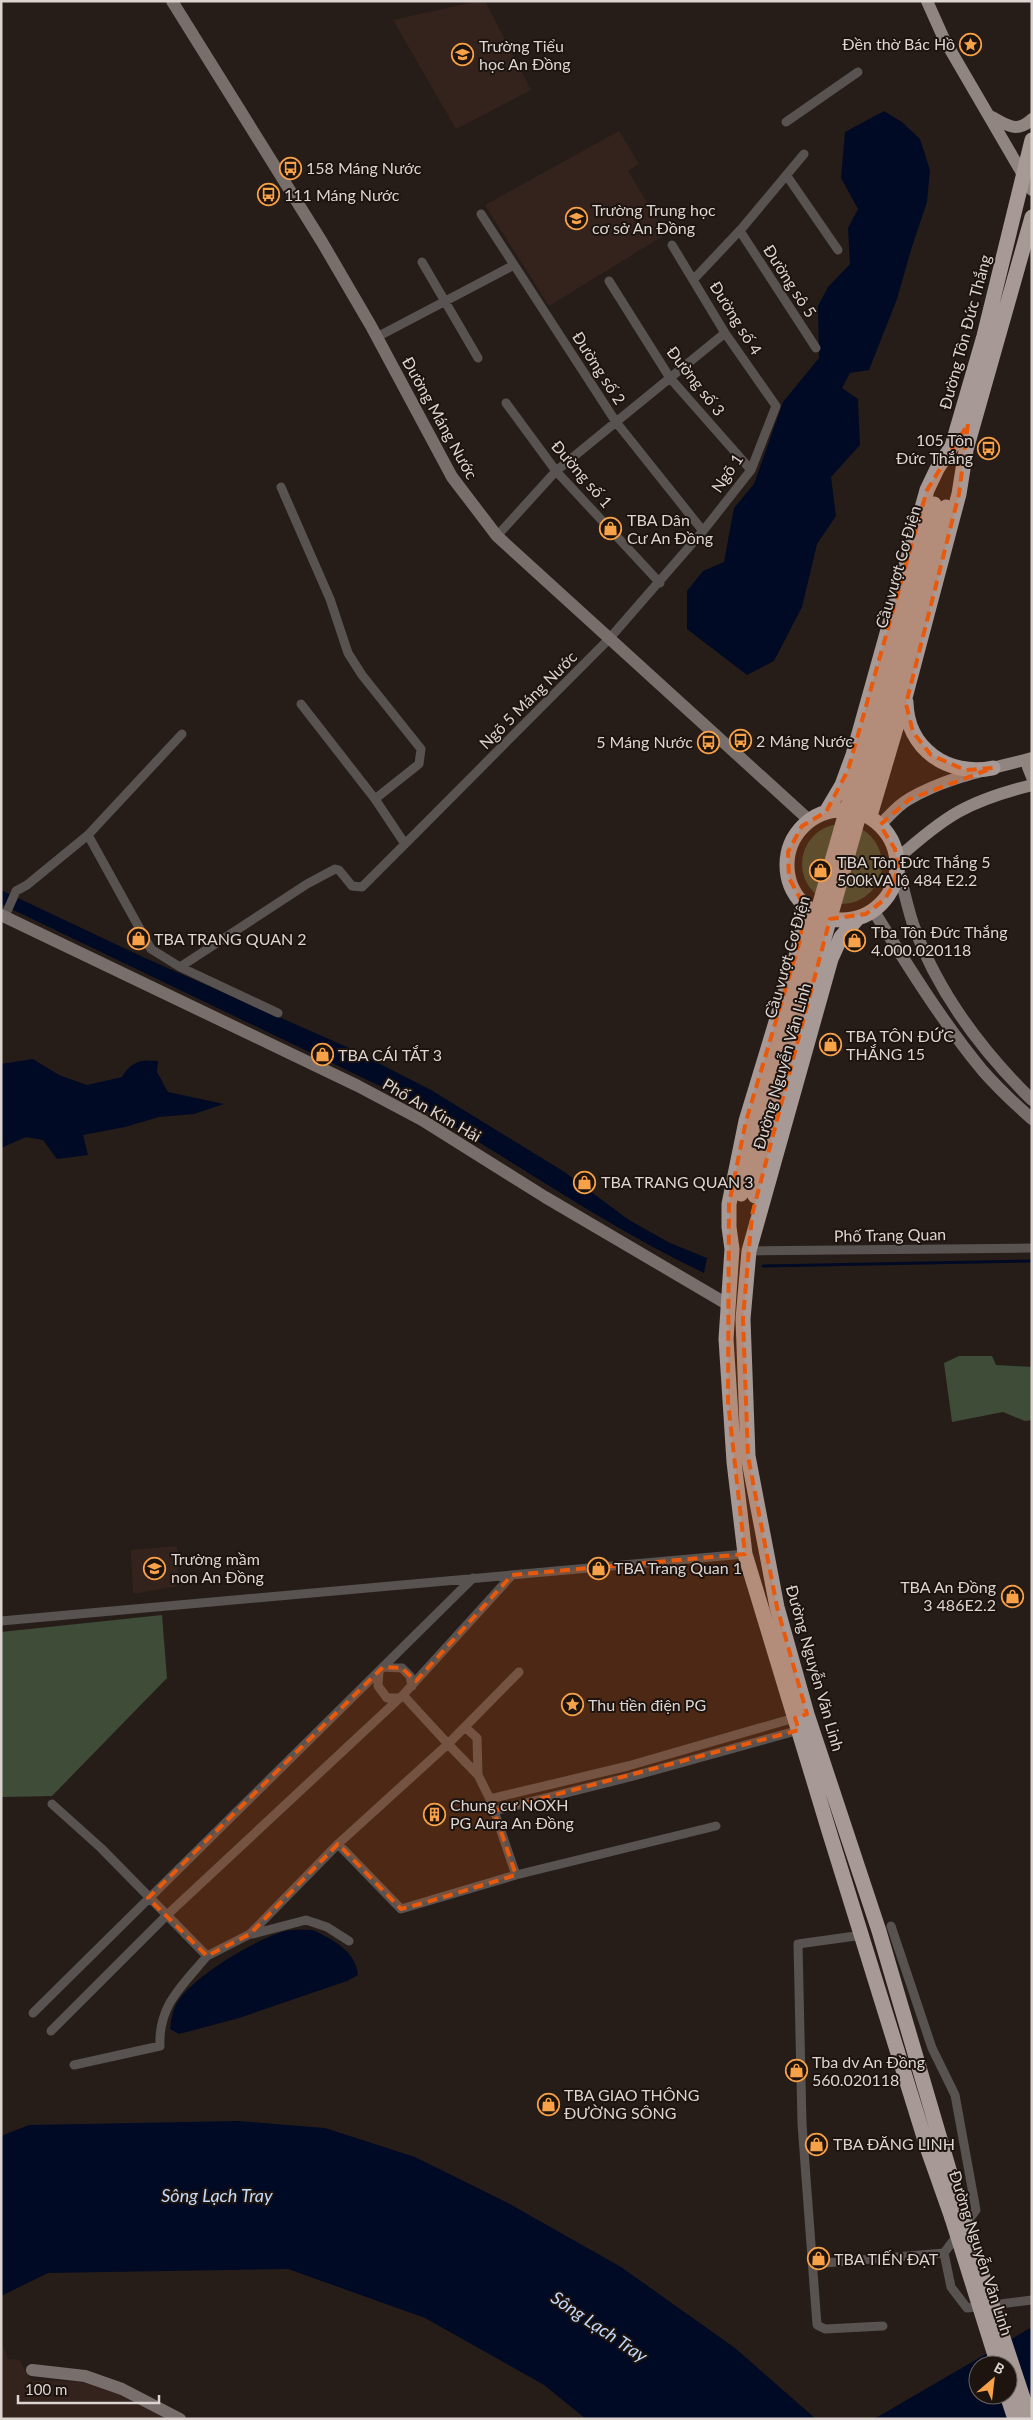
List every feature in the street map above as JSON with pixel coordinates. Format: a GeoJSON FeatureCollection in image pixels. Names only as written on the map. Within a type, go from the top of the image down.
{"type":"FeatureCollection","features":[{"type":"Feature","properties":{"kind":"highway","name":"Đường Tôn Đức Thắng"},"geometry":{"type":"LineString","coordinates":[[875,820],[906,694],[956,508],[959,448],[984,336],[1032,140]]}},
{"type":"Feature","properties":{"kind":"highway","name":"Đường Tôn Đức Thắng"},"geometry":{"type":"LineString","coordinates":[[826,812],[842,785],[853,755],[928,490],[937,469],[959,448],[1032,217]]}},
{"type":"Feature","properties":{"kind":"highway","name":"Cầu vượt Cơ Điện"},"geometry":{"type":"LineString","coordinates":[[732,1249],[748,1195],[769,1082],[940,506],[959,448]]}},
{"type":"Feature","properties":{"kind":"highway"},"geometry":{"type":"LineString","coordinates":[[906,694],[909,723],[918,741],[931,755],[947,765],[965,770],[992,768]]}},
{"type":"Feature","properties":{"kind":"highway"},"geometry":{"type":"LineString","coordinates":[[846,810],[875,820],[892,840],[898,863],[890,893],[873,910],[858,918],[842,920],[824,916],[802,902],[789,878],[787,860],[796,834],[809,820],[826,812],[846,810]]}},
{"type":"Feature","properties":{"kind":"highway","name":"Đường Nguyễn Văn Linh"},"geometry":{"type":"LineString","coordinates":[[802,902],[802,928],[799,946],[740,1147],[729,1204],[729,1227],[732,1249],[727,1304],[728,1402],[745,1554],[803,1722],[880,1931],[995,2355]]}},
{"type":"Feature","properties":{"kind":"highway","name":"Đường Nguyễn Văn Linh"},"geometry":{"type":"LineString","coordinates":[[858,918],[841,936],[830,959],[749,1252],[743,1319],[748,1456],[777,1607],[803,1722],[863,1935],[928,2150],[958,2218],[1030,2419]]}},
{"type":"Feature","properties":{"kind":"highway","name":"Cầu vượt Cơ Điện"},"geometry":{"type":"LineString","coordinates":[[748,1195],[749,1252]]}},
{"type":"Feature","properties":{"kind":"highway"},"geometry":{"type":"LineString","coordinates":[[1010,2405],[1015,2419]]}},
{"type":"Feature","properties":{"kind":"main road","name":"Đường Máng Nước"},"geometry":{"type":"LineString","coordinates":[[172,1],[272,166],[322,242],[377,337],[452,478],[497,536],[809,820]]}},
{"type":"Feature","properties":{"kind":"main road"},"geometry":{"type":"LineString","coordinates":[[927,1],[944,39],[1032,190]]}},
{"type":"Feature","properties":{"kind":"main road"},"geometry":{"type":"LineString","coordinates":[[990,116],[1012,128],[1024,126],[1032,119]]}},
{"type":"Feature","properties":{"kind":"main road"},"geometry":{"type":"LineString","coordinates":[[875,820],[910,799],[950,782],[992,768],[1032,760]]}},
{"type":"Feature","properties":{"kind":"main road"},"geometry":{"type":"LineString","coordinates":[[1032,760],[1028,767],[1032,777]]}},
{"type":"Feature","properties":{"kind":"main road"},"geometry":{"type":"LineString","coordinates":[[1032,784],[993,795],[962,808],[934,827],[898,863],[913,923],[937,977],[968,1029],[993,1060],[1032,1100]]}},
{"type":"Feature","properties":{"kind":"main road"},"geometry":{"type":"LineString","coordinates":[[873,910],[893,943],[963,1044],[983,1070],[1032,1119]]}},
{"type":"Feature","properties":{"kind":"main road","name":"Phố An Kim Hải"},"geometry":{"type":"LineString","coordinates":[[4,914],[358,1086],[422,1120],[545,1198],[727,1304]]}},
{"type":"Feature","properties":{"kind":"main road"},"geometry":{"type":"LineString","coordinates":[[32,2370],[86,2376],[122,2389],[180,2419]]}},
{"type":"Feature","properties":{"kind":"street"},"geometry":{"type":"LineString","coordinates":[[786,122],[858,72]]}},
{"type":"Feature","properties":{"kind":"street"},"geometry":{"type":"LineString","coordinates":[[694,279],[740,231],[804,154]]}},
{"type":"Feature","properties":{"kind":"street"},"geometry":{"type":"LineString","coordinates":[[787,176],[838,250]]}},
{"type":"Feature","properties":{"kind":"street","name":"Đường số 2"},"geometry":{"type":"LineString","coordinates":[[481,214],[616,422],[703,531]]}},
{"type":"Feature","properties":{"kind":"street","name":"Đường sô 5"},"geometry":{"type":"LineString","coordinates":[[740,231],[816,348]]}},
{"type":"Feature","properties":{"kind":"street","name":"Đường số 4"},"geometry":{"type":"LineString","coordinates":[[672,246],[694,279],[725,333],[776,406]]}},
{"type":"Feature","properties":{"kind":"street"},"geometry":{"type":"LineString","coordinates":[[422,262],[478,358]]}},
{"type":"Feature","properties":{"kind":"street"},"geometry":{"type":"LineString","coordinates":[[377,337],[514,265]]}},
{"type":"Feature","properties":{"kind":"street","name":"Đường số 3"},"geometry":{"type":"LineString","coordinates":[[608,281],[670,378],[751,470]]}},
{"type":"Feature","properties":{"kind":"street"},"geometry":{"type":"LineString","coordinates":[[497,536],[556,471],[725,333]]}},
{"type":"Feature","properties":{"kind":"street","name":"Đường số 1"},"geometry":{"type":"LineString","coordinates":[[506,404],[556,471],[660,583]]}},
{"type":"Feature","properties":{"kind":"street","name":"Ngõ 1"},"geometry":{"type":"LineString","coordinates":[[609,639],[660,583],[751,470],[776,406]]}},
{"type":"Feature","properties":{"kind":"street"},"geometry":{"type":"LineString","coordinates":[[281,487],[330,599],[348,653],[362,675],[421,749],[419,764],[375,799]]}},
{"type":"Feature","properties":{"kind":"street","name":"Ngõ 5 Máng Nước"},"geometry":{"type":"LineString","coordinates":[[180,967],[307,884],[335,869],[339,870],[352,886],[362,887],[609,639]]}},
{"type":"Feature","properties":{"kind":"street"},"geometry":{"type":"LineString","coordinates":[[301,704],[375,799],[405,844]]}},
{"type":"Feature","properties":{"kind":"street"},"geometry":{"type":"LineString","coordinates":[[4,914],[16,891],[27,885],[88,835],[182,734]]}},
{"type":"Feature","properties":{"kind":"street"},"geometry":{"type":"LineString","coordinates":[[88,835],[151,949],[180,967],[278,1013]]}},
{"type":"Feature","properties":{"kind":"street","name":"Phố Trang Quan"},"geometry":{"type":"LineString","coordinates":[[749,1252],[1032,1248]]}},
{"type":"Feature","properties":{"kind":"street"},"geometry":{"type":"LineString","coordinates":[[1,1621],[745,1554]]}},
{"type":"Feature","properties":{"kind":"street"},"geometry":{"type":"LineString","coordinates":[[51,2031],[167,1915],[401,1697],[512,1575]]}},
{"type":"Feature","properties":{"kind":"street"},"geometry":{"type":"LineString","coordinates":[[33,2013],[473,1578]]}},
{"type":"Feature","properties":{"kind":"street"},"geometry":{"type":"LineString","coordinates":[[381,1669],[402,1668],[410,1676],[412,1686]]}},
{"type":"Feature","properties":{"kind":"street"},"geometry":{"type":"LineString","coordinates":[[381,1669],[378,1686],[387,1698],[401,1697],[478,1775],[490,1799],[516,1875]]}},
{"type":"Feature","properties":{"kind":"street"},"geometry":{"type":"LineString","coordinates":[[250,1934],[338,1844],[466,1728],[519,1672]]}},
{"type":"Feature","properties":{"kind":"street"},"geometry":{"type":"LineString","coordinates":[[490,1799],[803,1722]]}},
{"type":"Feature","properties":{"kind":"street"},"geometry":{"type":"LineString","coordinates":[[494,1811],[630,1777],[803,1722]]}},
{"type":"Feature","properties":{"kind":"street"},"geometry":{"type":"LineString","coordinates":[[466,1728],[477,1738],[478,1775]]}},
{"type":"Feature","properties":{"kind":"street"},"geometry":{"type":"LineString","coordinates":[[52,1804],[101,1848],[148,1898],[208,1956]]}},
{"type":"Feature","properties":{"kind":"street"},"geometry":{"type":"LineString","coordinates":[[338,1844],[401,1909],[516,1875],[716,1826]]}},
{"type":"Feature","properties":{"kind":"street"},"geometry":{"type":"LineString","coordinates":[[74,2065],[160,2046],[161,2024],[166,2008],[208,1956],[250,1934],[306,1920],[327,1927],[349,1941]]}},
{"type":"Feature","properties":{"kind":"street"},"geometry":{"type":"LineString","coordinates":[[891,1926],[932,2048],[955,2095],[976,2210],[944,2253],[951,2287],[967,2308],[1032,2300]]}},
{"type":"Feature","properties":{"kind":"street"},"geometry":{"type":"LineString","coordinates":[[863,1935],[798,1944],[802,2124],[817,2325],[825,2329],[883,2326]]}},
{"type":"Feature","properties":{"kind":"street"},"geometry":{"type":"LineString","coordinates":[[813,2264],[944,2253]]}},
{"type":"Feature","properties":{"kind":"highlighted area"},"geometry":{"type":"Polygon","coordinates":[[[968,424],[959,494],[906,704],[913,732],[931,755],[965,770],[993,768],[910,799],[880,825],[895,849],[898,868],[893,885],[885,899],[866,914],[830,919],[752,1215],[743,1319],[748,1456],[777,1607],[807,1714],[795,1718],[799,1730],[494,1811],[516,1875],[424,1903],[401,1909],[338,1844],[250,1934],[207,1956],[148,1898],[383,1667],[402,1668],[416,1681],[512,1575],[745,1554],[728,1402],[729,1204],[746,1121],[801,937],[802,902],[789,878],[788,852],[802,826],[826,812],[848,770],[927,490],[968,424]]]}},
{"type":"Feature","properties":{"kind":"shaded area","name":"Trường Tiểu học An Đồng"},"geometry":{"type":"Polygon","coordinates":[[[485,1],[531,90],[456,129],[393,20],[485,1]]]}},
{"type":"Feature","properties":{"kind":"shaded area","name":"Trường Trung học cơ sở An Đồng"},"geometry":{"type":"Polygon","coordinates":[[[619,131],[639,164],[628,171],[666,234],[549,306],[485,205],[619,131]]]}},
{"type":"Feature","properties":{"kind":"shaded area","name":"Trường mầm non An Đồng"},"geometry":{"type":"Polygon","coordinates":[[[177,1546],[178,1586],[133,1594],[131,1550],[177,1546]]]}},
{"type":"Feature","properties":{"kind":"shaded area"},"geometry":{"type":"Polygon","coordinates":[[[1,2341],[8,2359],[19,2360],[31,2380],[87,2382],[122,2395],[168,2419],[1,2419],[1,2341]]]}},
{"type":"Feature","properties":{"kind":"green space"},"geometry":{"type":"Polygon","coordinates":[[[842,824],[857,827],[870,836],[879,849],[882,864],[879,879],[870,892],[857,901],[842,904],[827,901],[814,892],[805,879],[802,864],[805,849],[814,836],[827,827],[842,824]]]}},
{"type":"Feature","properties":{"kind":"green space"},"geometry":{"type":"Polygon","coordinates":[[[959,1356],[992,1356],[996,1365],[1032,1367],[1032,1420],[1025,1421],[1003,1412],[952,1422],[944,1363],[959,1356]]]}},
{"type":"Feature","properties":{"kind":"green space"},"geometry":{"type":"Polygon","coordinates":[[[162,1615],[167,1678],[52,1796],[1,1797],[1,1632],[162,1615]]]}},
{"type":"Feature","properties":{"kind":"water"},"geometry":{"type":"Polygon","coordinates":[[[884,111],[902,122],[920,139],[930,170],[927,202],[897,299],[869,370],[850,373],[842,388],[858,399],[860,445],[831,477],[836,516],[817,544],[802,607],[774,661],[747,675],[687,629],[687,591],[703,571],[724,562],[734,508],[754,484],[783,402],[819,358],[818,306],[828,287],[850,264],[848,228],[858,209],[841,178],[845,132],[884,111]]]}},
{"type":"Feature","properties":{"kind":"water"},"geometry":{"type":"Polygon","coordinates":[[[1,890],[145,958],[347,1047],[431,1090],[563,1171],[629,1220],[670,1243],[707,1258],[704,1273],[592,1212],[411,1101],[1,904],[1,890]]]}},
{"type":"Feature","properties":{"kind":"water"},"geometry":{"type":"Polygon","coordinates":[[[33,1059],[59,1075],[87,1085],[122,1077],[132,1065],[141,1061],[158,1061],[157,1072],[168,1092],[224,1104],[194,1114],[159,1117],[125,1127],[83,1135],[88,1155],[57,1159],[43,1140],[26,1137],[1,1148],[1,1064],[33,1059]]]}},
{"type":"Feature","properties":{"kind":"water"},"geometry":{"type":"Polygon","coordinates":[[[293,1930],[313,1930],[328,1937],[348,1953],[353,1959],[358,1975],[347,1981],[239,2018],[179,2034],[170,2029],[174,2009],[182,1996],[222,1962],[270,1936],[293,1930]]]}},
{"type":"Feature","properties":{"kind":"water","name":"Sông Lạch Tray"},"geometry":{"type":"Polygon","coordinates":[[[239,2121],[325,2128],[415,2157],[508,2203],[621,2267],[735,2348],[816,2419],[586,2419],[544,2385],[425,2318],[288,2269],[48,2273],[1,2296],[1,2136],[29,2125],[239,2121]]]}},
{"type":"Feature","properties":{"kind":"water"},"geometry":{"type":"Polygon","coordinates":[[[1032,2327],[1032,2419],[874,2419],[968,2364],[968,2405],[1018,2405],[1018,2355],[984,2355],[1032,2327]]]}},
{"type":"Feature","properties":{"kind":"waterway"},"geometry":{"type":"LineString","coordinates":[[763,1266],[1032,1261]]}},
{"type":"Feature","properties":{"kind":"place","name":"Đền thờ Bác Hồ"},"geometry":{"type":"Point","coordinates":[971,44]}},
{"type":"Feature","properties":{"kind":"place","name":"Trường Tiểu học An Đồng"},"geometry":{"type":"Point","coordinates":[463,55]}},
{"type":"Feature","properties":{"kind":"place","name":"158 Máng Nước"},"geometry":{"type":"Point","coordinates":[290,168]}},
{"type":"Feature","properties":{"kind":"place","name":"111 Máng Nước"},"geometry":{"type":"Point","coordinates":[268,195]}},
{"type":"Feature","properties":{"kind":"place","name":"Trường Trung học cơ sở An Đồng"},"geometry":{"type":"Point","coordinates":[576,219]}},
{"type":"Feature","properties":{"kind":"place","name":"105 Tôn Đức Thắng"},"geometry":{"type":"Point","coordinates":[989,449]}},
{"type":"Feature","properties":{"kind":"place","name":"TBA Dân Cư An Đồng"},"geometry":{"type":"Point","coordinates":[611,529]}},
{"type":"Feature","properties":{"kind":"place","name":"2 Máng Nước"},"geometry":{"type":"Point","coordinates":[740,741]}},
{"type":"Feature","properties":{"kind":"place","name":"5 Máng Nước"},"geometry":{"type":"Point","coordinates":[709,742]}},
{"type":"Feature","properties":{"kind":"place","name":"TBA Tôn Đức Thắng 5 500kVA lộ 484 E2.2"},"geometry":{"type":"Point","coordinates":[821,871]}},
{"type":"Feature","properties":{"kind":"place","name":"TBA TRANG QUAN 2"},"geometry":{"type":"Point","coordinates":[138,939]}},
{"type":"Feature","properties":{"kind":"place","name":"Tba Tôn Đức Thắng 4.000.020118"},"geometry":{"type":"Point","coordinates":[855,941]}},
{"type":"Feature","properties":{"kind":"place","name":"TBA TÔN ĐỨC THẮNG 15"},"geometry":{"type":"Point","coordinates":[830,1045]}},
{"type":"Feature","properties":{"kind":"place","name":"TBA CÁI TẮT 3"},"geometry":{"type":"Point","coordinates":[322,1055]}},
{"type":"Feature","properties":{"kind":"place","name":"TBA TRANG QUAN 3"},"geometry":{"type":"Point","coordinates":[585,1182]}},
{"type":"Feature","properties":{"kind":"place","name":"Trường mầm non An Đồng"},"geometry":{"type":"Point","coordinates":[155,1568]}},
{"type":"Feature","properties":{"kind":"place","name":"TBA Trang Quan 1"},"geometry":{"type":"Point","coordinates":[598,1568]}},
{"type":"Feature","properties":{"kind":"place","name":"TBA An Đồng 3 486E2.2"},"geometry":{"type":"Point","coordinates":[1012,1596]}},
{"type":"Feature","properties":{"kind":"place","name":"Thu tiền điện PG"},"geometry":{"type":"Point","coordinates":[572,1705]}},
{"type":"Feature","properties":{"kind":"place","name":"Chung cư NOXH PG Aura An Đồng"},"geometry":{"type":"Point","coordinates":[434,1814]}},
{"type":"Feature","properties":{"kind":"place","name":"Tba dv An Đồng 560.020118"},"geometry":{"type":"Point","coordinates":[796,2071]}},
{"type":"Feature","properties":{"kind":"place","name":"TBA GIAO THÔNG ĐƯỜNG SÔNG"},"geometry":{"type":"Point","coordinates":[548,2104]}},
{"type":"Feature","properties":{"kind":"place","name":"TBA ĐĂNG LINH"},"geometry":{"type":"Point","coordinates":[817,2144]}},
{"type":"Feature","properties":{"kind":"place","name":"TBA TIẾN ĐẠT"},"geometry":{"type":"Point","coordinates":[818,2259]}}]}
